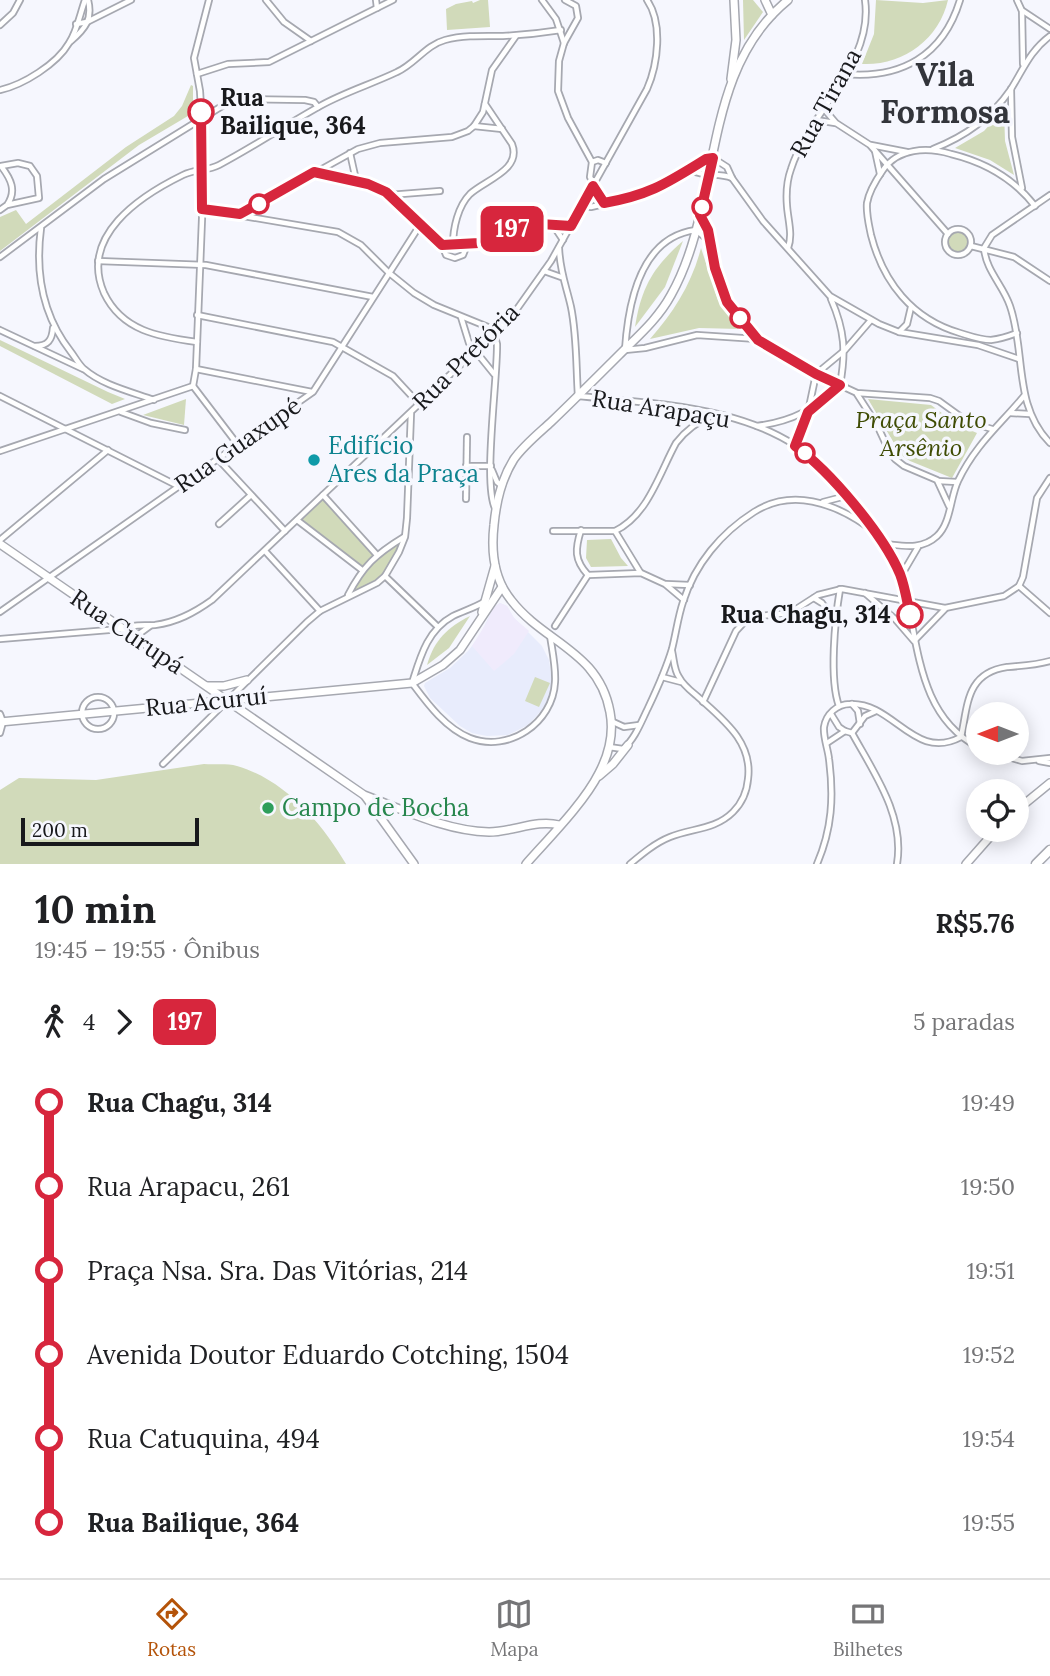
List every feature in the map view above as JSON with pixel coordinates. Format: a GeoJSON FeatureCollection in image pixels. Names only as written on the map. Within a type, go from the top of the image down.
{"type":"FeatureCollection","features":[{"type":"Feature","properties":{"kind":"main road"},"geometry":{"type":"LineString","coordinates":[[598,776],[609,747],[611,721],[606,696],[596,674],[552,630],[520,610],[502,587],[495,566],[493,541],[496,510],[514,459],[657,317],[671,297],[683,272],[700,215],[729,87],[736,40],[734,0]]}},
{"type":"Feature","properties":{"kind":"main road"},"geometry":{"type":"LineString","coordinates":[[765,0],[772,15]]}},
{"type":"Feature","properties":{"kind":"main road"},"geometry":{"type":"LineString","coordinates":[[729,87],[748,49],[772,15],[788,0]]}},
{"type":"Feature","properties":{"kind":"main road"},"geometry":{"type":"LineString","coordinates":[[736,40],[741,49],[748,49]]}},
{"type":"Feature","properties":{"kind":"main road","name":"Rua Curupá"},"geometry":{"type":"LineString","coordinates":[[0,542],[121,629],[364,795],[451,825],[489,832],[544,823],[559,825]]}},
{"type":"Feature","properties":{"kind":"main road"},"geometry":{"type":"LineString","coordinates":[[481,616],[495,566]]}},
{"type":"Feature","properties":{"kind":"main road"},"geometry":{"type":"LineString","coordinates":[[412,683],[443,665],[460,650],[502,587]]}},
{"type":"Feature","properties":{"kind":"main road"},"geometry":{"type":"LineString","coordinates":[[207,686],[224,686],[247,680]]}},
{"type":"Feature","properties":{"kind":"main road","name":"Rua Acuruí"},"geometry":{"type":"LineString","coordinates":[[1,719],[82,715],[412,683]]}},
{"type":"Feature","properties":{"kind":"main road"},"geometry":{"type":"LineString","coordinates":[[526,864],[598,776],[613,764],[628,745]]}},
{"type":"Feature","properties":{"kind":"main road"},"geometry":{"type":"LineString","coordinates":[[1029,800],[1050,783]]}},
{"type":"Feature","properties":{"kind":"main road"},"geometry":{"type":"LineString","coordinates":[[364,795],[414,864]]}},
{"type":"Feature","properties":{"kind":"main road"},"geometry":{"type":"LineString","coordinates":[[379,816],[382,807],[390,805]]}},
{"type":"Feature","properties":{"kind":"main road"},"geometry":{"type":"LineString","coordinates":[[966,864],[985,842]]}},
{"type":"Feature","properties":{"kind":"main road"},"geometry":{"type":"LineString","coordinates":[[1036,864],[1050,850]]}},
{"type":"Feature","properties":{"kind":"street"},"geometry":{"type":"LineString","coordinates":[[0,25],[13,13],[20,0]]}},
{"type":"Feature","properties":{"kind":"street"},"geometry":{"type":"LineString","coordinates":[[0,90],[37,74],[64,51],[86,0]]}},
{"type":"Feature","properties":{"kind":"street"},"geometry":{"type":"LineString","coordinates":[[70,42],[81,33],[88,21],[90,10],[86,0]]}},
{"type":"Feature","properties":{"kind":"street"},"geometry":{"type":"LineString","coordinates":[[76,24],[131,0]]}},
{"type":"Feature","properties":{"kind":"street"},"geometry":{"type":"LineString","coordinates":[[209,0],[194,54],[201,117],[203,170],[196,369],[193,386],[238,444]]}},
{"type":"Feature","properties":{"kind":"street"},"geometry":{"type":"LineString","coordinates":[[266,0],[284,22],[311,41]]}},
{"type":"Feature","properties":{"kind":"street"},"geometry":{"type":"LineString","coordinates":[[376,0],[377,8]]}},
{"type":"Feature","properties":{"kind":"street"},"geometry":{"type":"LineString","coordinates":[[197,74],[228,64],[264,64],[393,0]]}},
{"type":"Feature","properties":{"kind":"street"},"geometry":{"type":"LineString","coordinates":[[542,0],[556,19],[564,43]]}},
{"type":"Feature","properties":{"kind":"street"},"geometry":{"type":"LineString","coordinates":[[565,0],[576,6],[578,18],[564,43],[559,61],[558,91],[592,162],[590,177],[604,203]]}},
{"type":"Feature","properties":{"kind":"street"},"geometry":{"type":"LineString","coordinates":[[646,0],[653,8]]}},
{"type":"Feature","properties":{"kind":"street","name":"Rua Pretória"},"geometry":{"type":"LineString","coordinates":[[0,639],[151,625],[195,613],[265,551],[494,333],[524,301],[544,271],[651,79],[656,51],[654,0]]}},
{"type":"Feature","properties":{"kind":"street","name":"Rua Tirana"},"geometry":{"type":"LineString","coordinates":[[788,248],[791,236],[787,196],[790,169],[845,74],[863,37],[865,0]]}},
{"type":"Feature","properties":{"kind":"street"},"geometry":{"type":"LineString","coordinates":[[845,74],[883,74],[901,69],[933,48],[954,18],[960,0]]}},
{"type":"Feature","properties":{"kind":"street"},"geometry":{"type":"LineString","coordinates":[[1017,0],[1022,10],[1023,65]]}},
{"type":"Feature","properties":{"kind":"street"},"geometry":{"type":"LineString","coordinates":[[81,9],[107,11]]}},
{"type":"Feature","properties":{"kind":"street"},"geometry":{"type":"LineString","coordinates":[[1022,10],[1050,29]]}},
{"type":"Feature","properties":{"kind":"street"},"geometry":{"type":"LineString","coordinates":[[197,342],[159,336],[128,323],[105,295],[98,261],[105,238],[120,216],[182,175],[216,167],[318,107],[347,92],[398,72],[430,47],[445,40],[561,30]]}},
{"type":"Feature","properties":{"kind":"street"},"geometry":{"type":"LineString","coordinates":[[474,126],[485,104],[492,70],[517,35]]}},
{"type":"Feature","properties":{"kind":"street"},"geometry":{"type":"LineString","coordinates":[[1017,333],[993,340],[980,339],[940,327],[912,306],[888,279],[879,261],[870,230],[867,203],[871,190],[887,164],[908,153],[932,149],[953,141],[977,127],[1011,88],[1023,65],[1040,43],[1050,36]]}},
{"type":"Feature","properties":{"kind":"street"},"geometry":{"type":"LineString","coordinates":[[1011,88],[1012,137],[1022,189]]}},
{"type":"Feature","properties":{"kind":"street"},"geometry":{"type":"LineString","coordinates":[[0,257],[104,178],[201,117],[235,100],[305,100],[318,107]]}},
{"type":"Feature","properties":{"kind":"street"},"geometry":{"type":"LineString","coordinates":[[453,245],[456,223],[463,204],[471,194],[505,170],[513,159],[514,150],[485,104]]}},
{"type":"Feature","properties":{"kind":"street"},"geometry":{"type":"LineString","coordinates":[[824,109],[836,123],[875,150],[948,234]]}},
{"type":"Feature","properties":{"kind":"street"},"geometry":{"type":"LineString","coordinates":[[816,120],[836,123]]}},
{"type":"Feature","properties":{"kind":"street"},"geometry":{"type":"LineString","coordinates":[[240,214],[368,145],[452,137],[474,126],[503,129]]}},
{"type":"Feature","properties":{"kind":"street"},"geometry":{"type":"LineString","coordinates":[[870,145],[908,153]]}},
{"type":"Feature","properties":{"kind":"street"},"geometry":{"type":"LineString","coordinates":[[932,149],[975,162],[1022,189],[1035,206]]}},
{"type":"Feature","properties":{"kind":"street"},"geometry":{"type":"LineString","coordinates":[[875,150],[880,174]]}},
{"type":"Feature","properties":{"kind":"street"},"geometry":{"type":"LineString","coordinates":[[350,153],[356,180]]}},
{"type":"Feature","properties":{"kind":"street"},"geometry":{"type":"LineString","coordinates":[[583,205],[591,207],[642,195],[691,170],[706,159],[713,158],[727,167],[763,221],[830,296],[838,314],[845,350],[840,385],[808,412],[779,423],[756,426]]}},
{"type":"Feature","properties":{"kind":"street"},"geometry":{"type":"LineString","coordinates":[[592,162],[598,160],[606,163]]}},
{"type":"Feature","properties":{"kind":"street"},"geometry":{"type":"LineString","coordinates":[[0,209],[39,198],[37,176],[30,166],[18,163],[0,166],[13,189],[7,205]]}},
{"type":"Feature","properties":{"kind":"street"},"geometry":{"type":"LineString","coordinates":[[691,170],[709,176],[719,174],[732,177]]}},
{"type":"Feature","properties":{"kind":"street"},"geometry":{"type":"LineString","coordinates":[[314,172],[356,180],[389,195],[442,245],[446,255],[455,258],[463,255],[467,245]]}},
{"type":"Feature","properties":{"kind":"street"},"geometry":{"type":"LineString","coordinates":[[389,195],[440,191]]}},
{"type":"Feature","properties":{"kind":"street"},"geometry":{"type":"LineString","coordinates":[[1050,195],[992,235],[984,248],[988,266],[1009,302],[1017,333],[1024,395],[1030,414],[1050,443]]}},
{"type":"Feature","properties":{"kind":"street"},"geometry":{"type":"LineString","coordinates":[[202,209],[338,232],[361,245],[414,293],[488,327],[494,333],[497,353],[491,466],[492,502],[496,510]]}},
{"type":"Feature","properties":{"kind":"street"},"geometry":{"type":"LineString","coordinates":[[700,215],[708,230],[715,268],[727,302],[758,340],[816,374],[857,393],[930,398],[939,401],[968,422],[992,429]]}},
{"type":"Feature","properties":{"kind":"street"},"geometry":{"type":"LineString","coordinates":[[442,245],[467,245],[488,241],[525,223],[571,226]]}},
{"type":"Feature","properties":{"kind":"street","name":"Rua Guaxupé"},"geometry":{"type":"LineString","coordinates":[[0,612],[313,392],[420,225]]}},
{"type":"Feature","properties":{"kind":"street"},"geometry":{"type":"LineString","coordinates":[[552,225],[563,240]]}},
{"type":"Feature","properties":{"kind":"street"},"geometry":{"type":"LineString","coordinates":[[41,228],[38,259],[41,291],[53,325],[84,369]]}},
{"type":"Feature","properties":{"kind":"street"},"geometry":{"type":"LineString","coordinates":[[712,245],[705,235],[696,230],[673,237],[643,271],[634,287],[629,306],[625,350],[645,348],[697,335],[758,340]]}},
{"type":"Feature","properties":{"kind":"street"},"geometry":{"type":"LineString","coordinates":[[963,230],[969,235],[971,246],[965,254],[951,254],[946,246],[948,234],[963,230]]}},
{"type":"Feature","properties":{"kind":"street"},"geometry":{"type":"LineString","coordinates":[[559,246],[561,277],[573,319],[578,396]]}},
{"type":"Feature","properties":{"kind":"street"},"geometry":{"type":"LineString","coordinates":[[971,246],[1014,257],[1050,281]]}},
{"type":"Feature","properties":{"kind":"street"},"geometry":{"type":"LineString","coordinates":[[98,261],[199,264],[373,297]]}},
{"type":"Feature","properties":{"kind":"street"},"geometry":{"type":"LineString","coordinates":[[544,271],[561,277]]}},
{"type":"Feature","properties":{"kind":"street"},"geometry":{"type":"LineString","coordinates":[[830,296],[871,320],[899,332],[978,345],[1020,359]]}},
{"type":"Feature","properties":{"kind":"street"},"geometry":{"type":"LineString","coordinates":[[899,332],[907,324],[912,306]]}},
{"type":"Feature","properties":{"kind":"street"},"geometry":{"type":"LineString","coordinates":[[197,315],[333,342],[393,376],[419,404]]}},
{"type":"Feature","properties":{"kind":"street"},"geometry":{"type":"LineString","coordinates":[[461,316],[468,343],[494,374]]}},
{"type":"Feature","properties":{"kind":"street"},"geometry":{"type":"LineString","coordinates":[[795,446],[808,412],[816,374],[845,350],[871,320]]}},
{"type":"Feature","properties":{"kind":"street"},"geometry":{"type":"LineString","coordinates":[[35,346],[49,342],[53,325]]}},
{"type":"Feature","properties":{"kind":"street"},"geometry":{"type":"LineString","coordinates":[[935,338],[940,327]]}},
{"type":"Feature","properties":{"kind":"street"},"geometry":{"type":"LineString","coordinates":[[0,330],[114,385],[154,400]]}},
{"type":"Feature","properties":{"kind":"street"},"geometry":{"type":"LineString","coordinates":[[196,369],[313,392]]}},
{"type":"Feature","properties":{"kind":"street"},"geometry":{"type":"LineString","coordinates":[[0,451],[193,386]]}},
{"type":"Feature","properties":{"kind":"street"},"geometry":{"type":"LineString","coordinates":[[857,393],[895,459],[937,481],[958,482]]}},
{"type":"Feature","properties":{"kind":"street"},"geometry":{"type":"LineString","coordinates":[[885,544],[918,547],[942,530],[958,482],[992,429],[1010,413],[1024,395]]}},
{"type":"Feature","properties":{"kind":"street"},"geometry":{"type":"LineString","coordinates":[[0,396],[178,486]]}},
{"type":"Feature","properties":{"kind":"street","name":"Rua Arapaçu"},"geometry":{"type":"LineString","coordinates":[[578,396],[716,414],[756,426],[795,446],[822,468],[885,544],[901,577],[914,641],[930,697],[942,718],[966,740]]}},
{"type":"Feature","properties":{"kind":"street"},"geometry":{"type":"LineString","coordinates":[[120,411],[151,423],[185,430]]}},
{"type":"Feature","properties":{"kind":"street"},"geometry":{"type":"LineString","coordinates":[[163,764],[320,611],[377,583],[385,576],[405,537],[411,412]]}},
{"type":"Feature","properties":{"kind":"street"},"geometry":{"type":"LineString","coordinates":[[1010,413],[1030,414]]}},
{"type":"Feature","properties":{"kind":"street"},"geometry":{"type":"LineString","coordinates":[[553,531],[615,531],[631,522],[682,435],[716,414]]}},
{"type":"Feature","properties":{"kind":"street"},"geometry":{"type":"LineString","coordinates":[[466,499],[467,437]]}},
{"type":"Feature","properties":{"kind":"street"},"geometry":{"type":"LineString","coordinates":[[0,542],[108,450]]}},
{"type":"Feature","properties":{"kind":"street"},"geometry":{"type":"LineString","coordinates":[[217,458],[285,531]]}},
{"type":"Feature","properties":{"kind":"street"},"geometry":{"type":"LineString","coordinates":[[466,466],[491,466]]}},
{"type":"Feature","properties":{"kind":"street"},"geometry":{"type":"LineString","coordinates":[[491,466],[496,482],[502,487]]}},
{"type":"Feature","properties":{"kind":"street"},"geometry":{"type":"LineString","coordinates":[[703,702],[736,631],[743,622],[757,615],[790,613],[813,598],[840,590],[946,608],[1004,596],[1019,586],[1027,559],[1037,498],[1050,478]]}},
{"type":"Feature","properties":{"kind":"street"},"geometry":{"type":"LineString","coordinates":[[937,481],[949,506]]}},
{"type":"Feature","properties":{"kind":"street"},"geometry":{"type":"LineString","coordinates":[[219,524],[251,495]]}},
{"type":"Feature","properties":{"kind":"street"},"geometry":{"type":"LineString","coordinates":[[323,495],[377,555]]}},
{"type":"Feature","properties":{"kind":"street"},"geometry":{"type":"LineString","coordinates":[[822,503],[846,496]]}},
{"type":"Feature","properties":{"kind":"street"},"geometry":{"type":"LineString","coordinates":[[609,747],[619,750],[628,745],[640,725],[662,677],[690,584],[718,541],[759,509],[789,499],[822,503],[872,529]]}},
{"type":"Feature","properties":{"kind":"street"},"geometry":{"type":"LineString","coordinates":[[297,520],[362,570]]}},
{"type":"Feature","properties":{"kind":"street"},"geometry":{"type":"LineString","coordinates":[[581,530],[577,562],[588,575]]}},
{"type":"Feature","properties":{"kind":"street"},"geometry":{"type":"LineString","coordinates":[[615,531],[641,573]]}},
{"type":"Feature","properties":{"kind":"street"},"geometry":{"type":"LineString","coordinates":[[348,597],[362,570],[377,555],[405,537]]}},
{"type":"Feature","properties":{"kind":"street"},"geometry":{"type":"LineString","coordinates":[[901,577],[918,547]]}},
{"type":"Feature","properties":{"kind":"street"},"geometry":{"type":"LineString","coordinates":[[265,551],[320,611]]}},
{"type":"Feature","properties":{"kind":"street"},"geometry":{"type":"LineString","coordinates":[[588,575],[641,573],[665,584],[684,600]]}},
{"type":"Feature","properties":{"kind":"street"},"geometry":{"type":"LineString","coordinates":[[485,602],[453,615],[438,627],[420,657],[412,683],[439,715],[469,737],[496,741],[519,736],[542,718],[551,703],[555,677],[552,630],[588,575]]}},
{"type":"Feature","properties":{"kind":"street"},"geometry":{"type":"LineString","coordinates":[[385,576],[438,627]]}},
{"type":"Feature","properties":{"kind":"street"},"geometry":{"type":"LineString","coordinates":[[665,584],[690,584]]}},
{"type":"Feature","properties":{"kind":"street"},"geometry":{"type":"LineString","coordinates":[[676,594],[679,584]]}},
{"type":"Feature","properties":{"kind":"street"},"geometry":{"type":"LineString","coordinates":[[1019,586],[1050,614]]}},
{"type":"Feature","properties":{"kind":"street"},"geometry":{"type":"LineString","coordinates":[[839,706],[834,694],[832,675],[840,590]]}},
{"type":"Feature","properties":{"kind":"street"},"geometry":{"type":"LineString","coordinates":[[864,593],[914,641],[946,608]]}},
{"type":"Feature","properties":{"kind":"street"},"geometry":{"type":"LineString","coordinates":[[813,598],[822,603],[837,623]]}},
{"type":"Feature","properties":{"kind":"street","name":"Rua Pretória"},"geometry":{"type":"LineString","coordinates":[[134,637],[151,625]]}},
{"type":"Feature","properties":{"kind":"street"},"geometry":{"type":"LineString","coordinates":[[630,864],[670,837],[711,827],[723,821],[742,801],[748,778],[747,755],[736,733],[683,683],[675,668],[672,648]]}},
{"type":"Feature","properties":{"kind":"street"},"geometry":{"type":"LineString","coordinates":[[817,864],[830,824],[833,800],[824,726],[839,706],[866,705],[929,743],[943,745],[961,737],[971,691],[984,674],[1003,668],[1050,661]]}},
{"type":"Feature","properties":{"kind":"street"},"geometry":{"type":"LineString","coordinates":[[662,677],[683,683]]}},
{"type":"Feature","properties":{"kind":"street"},"geometry":{"type":"LineString","coordinates":[[96,697],[106,700],[113,712],[113,718],[106,726],[96,729],[87,724],[82,715],[84,705],[96,697]]}},
{"type":"Feature","properties":{"kind":"street"},"geometry":{"type":"LineString","coordinates":[[850,704],[858,711],[860,725]]}},
{"type":"Feature","properties":{"kind":"street"},"geometry":{"type":"LineString","coordinates":[[852,733],[865,716],[876,710]]}},
{"type":"Feature","properties":{"kind":"street"},"geometry":{"type":"LineString","coordinates":[[831,714],[839,727],[852,733],[884,792],[897,834],[897,864]]}},
{"type":"Feature","properties":{"kind":"street"},"geometry":{"type":"LineString","coordinates":[[0,733],[1,719]]}},
{"type":"Feature","properties":{"kind":"street"},"geometry":{"type":"LineString","coordinates":[[611,721],[624,727],[640,725]]}},
{"type":"Feature","properties":{"kind":"street"},"geometry":{"type":"LineString","coordinates":[[827,743],[845,731]]}},
{"type":"Feature","properties":{"kind":"street"},"geometry":{"type":"LineString","coordinates":[[1029,761],[1050,761]]}},
{"type":"Feature","properties":{"kind":"street"},"geometry":{"type":"LineString","coordinates":[[638,858],[640,864]]}},
{"type":"Feature","properties":{"kind":"shaded area"},"geometry":{"type":"Polygon","coordinates":[[[500,603],[507,606],[514,618],[542,646],[549,660],[552,681],[543,709],[528,725],[508,735],[487,736],[472,733],[460,726],[430,698],[424,686],[468,651],[479,637],[493,608],[500,603]]]}},
{"type":"Feature","properties":{"kind":"shaded area"},"geometry":{"type":"Polygon","coordinates":[[[500,603],[507,606],[514,618],[529,631],[514,654],[494,671],[472,646],[493,608],[500,603]]]}},
{"type":"Feature","properties":{"kind":"green space"},"geometry":{"type":"Polygon","coordinates":[[[488,0],[490,27],[447,30],[446,9],[456,4],[488,0]]]}},
{"type":"Feature","properties":{"kind":"green space"},"geometry":{"type":"Polygon","coordinates":[[[743,0],[753,0],[763,12],[744,40],[743,0]]]}},
{"type":"Feature","properties":{"kind":"green space"},"geometry":{"type":"Polygon","coordinates":[[[876,0],[923,3],[948,0],[936,27],[917,48],[891,60],[862,64],[874,34],[876,0]]]}},
{"type":"Feature","properties":{"kind":"green space"},"geometry":{"type":"Polygon","coordinates":[[[191,85],[193,113],[139,145],[0,251],[0,217],[16,210],[26,224],[126,147],[174,116],[182,106],[191,85]]]}},
{"type":"Feature","properties":{"kind":"green space"},"geometry":{"type":"Polygon","coordinates":[[[1004,109],[1005,141],[1014,175],[990,160],[955,148],[984,131],[1004,109]]]}},
{"type":"Feature","properties":{"kind":"green space"},"geometry":{"type":"Polygon","coordinates":[[[958,231],[968,238],[969,242],[962,252],[958,253],[948,246],[947,242],[954,232],[958,231]]]}},
{"type":"Feature","properties":{"kind":"green space"},"geometry":{"type":"Polygon","coordinates":[[[683,241],[665,287],[635,327],[650,279],[683,241]]]}},
{"type":"Feature","properties":{"kind":"green space"},"geometry":{"type":"Polygon","coordinates":[[[701,248],[718,300],[740,329],[699,328],[650,339],[681,296],[693,273],[701,248]]]}},
{"type":"Feature","properties":{"kind":"green space"},"geometry":{"type":"Polygon","coordinates":[[[0,340],[125,399],[112,404],[0,346],[0,340]]]}},
{"type":"Feature","properties":{"kind":"green space"},"geometry":{"type":"Polygon","coordinates":[[[186,399],[184,425],[143,415],[186,399]]]}},
{"type":"Feature","properties":{"kind":"green space","name":"Praça Santo Arsênio"},"geometry":{"type":"Polygon","coordinates":[[[868,399],[931,405],[958,425],[977,433],[952,478],[901,455],[868,399]]]}},
{"type":"Feature","properties":{"kind":"green space"},"geometry":{"type":"Polygon","coordinates":[[[324,498],[376,554],[362,568],[300,520],[324,498]]]}},
{"type":"Feature","properties":{"kind":"green space"},"geometry":{"type":"Polygon","coordinates":[[[403,539],[399,552],[382,578],[350,595],[373,559],[403,539]]]}},
{"type":"Feature","properties":{"kind":"green space"},"geometry":{"type":"Polygon","coordinates":[[[611,539],[628,566],[591,567],[586,558],[587,540],[611,539]]]}},
{"type":"Feature","properties":{"kind":"green space"},"geometry":{"type":"Polygon","coordinates":[[[470,616],[449,648],[427,665],[443,635],[470,616]]]}},
{"type":"Feature","properties":{"kind":"green space"},"geometry":{"type":"Polygon","coordinates":[[[535,677],[550,683],[539,707],[525,701],[535,677]]]}},
{"type":"Feature","properties":{"kind":"green space"},"geometry":{"type":"Polygon","coordinates":[[[204,764],[237,766],[271,781],[314,819],[346,864],[0,864],[0,790],[19,778],[96,780],[204,764]]]}},
{"type":"Feature","properties":{"kind":"bus line","name":"197"},"geometry":{"type":"LineString","coordinates":[[201,112],[202,209],[240,214],[314,172],[356,180],[386,192],[442,245],[467,245],[488,241],[525,223],[571,226],[593,186],[604,203],[622,200],[660,187],[706,159],[713,158],[700,215],[708,230],[721,289],[727,302],[758,340],[840,385],[808,412],[795,446],[822,468],[885,544],[901,577],[910,615]]}},
{"type":"Feature","properties":{"kind":"place","name":"Rua Bailique, 364"},"geometry":{"type":"Point","coordinates":[201,112]}},
{"type":"Feature","properties":{"kind":"place","name":"Edifício Ares da Praça"},"geometry":{"type":"Point","coordinates":[314,460]}},
{"type":"Feature","properties":{"kind":"place","name":"Rua Chagu, 314"},"geometry":{"type":"Point","coordinates":[910,615]}},
{"type":"Feature","properties":{"kind":"place","name":"Campo de Bocha"},"geometry":{"type":"Point","coordinates":[268,808]}},
{"type":"Feature","properties":{"kind":"district","name":"Vila Formosa"},"geometry":{"type":"Point","coordinates":[945,94]}}]}
